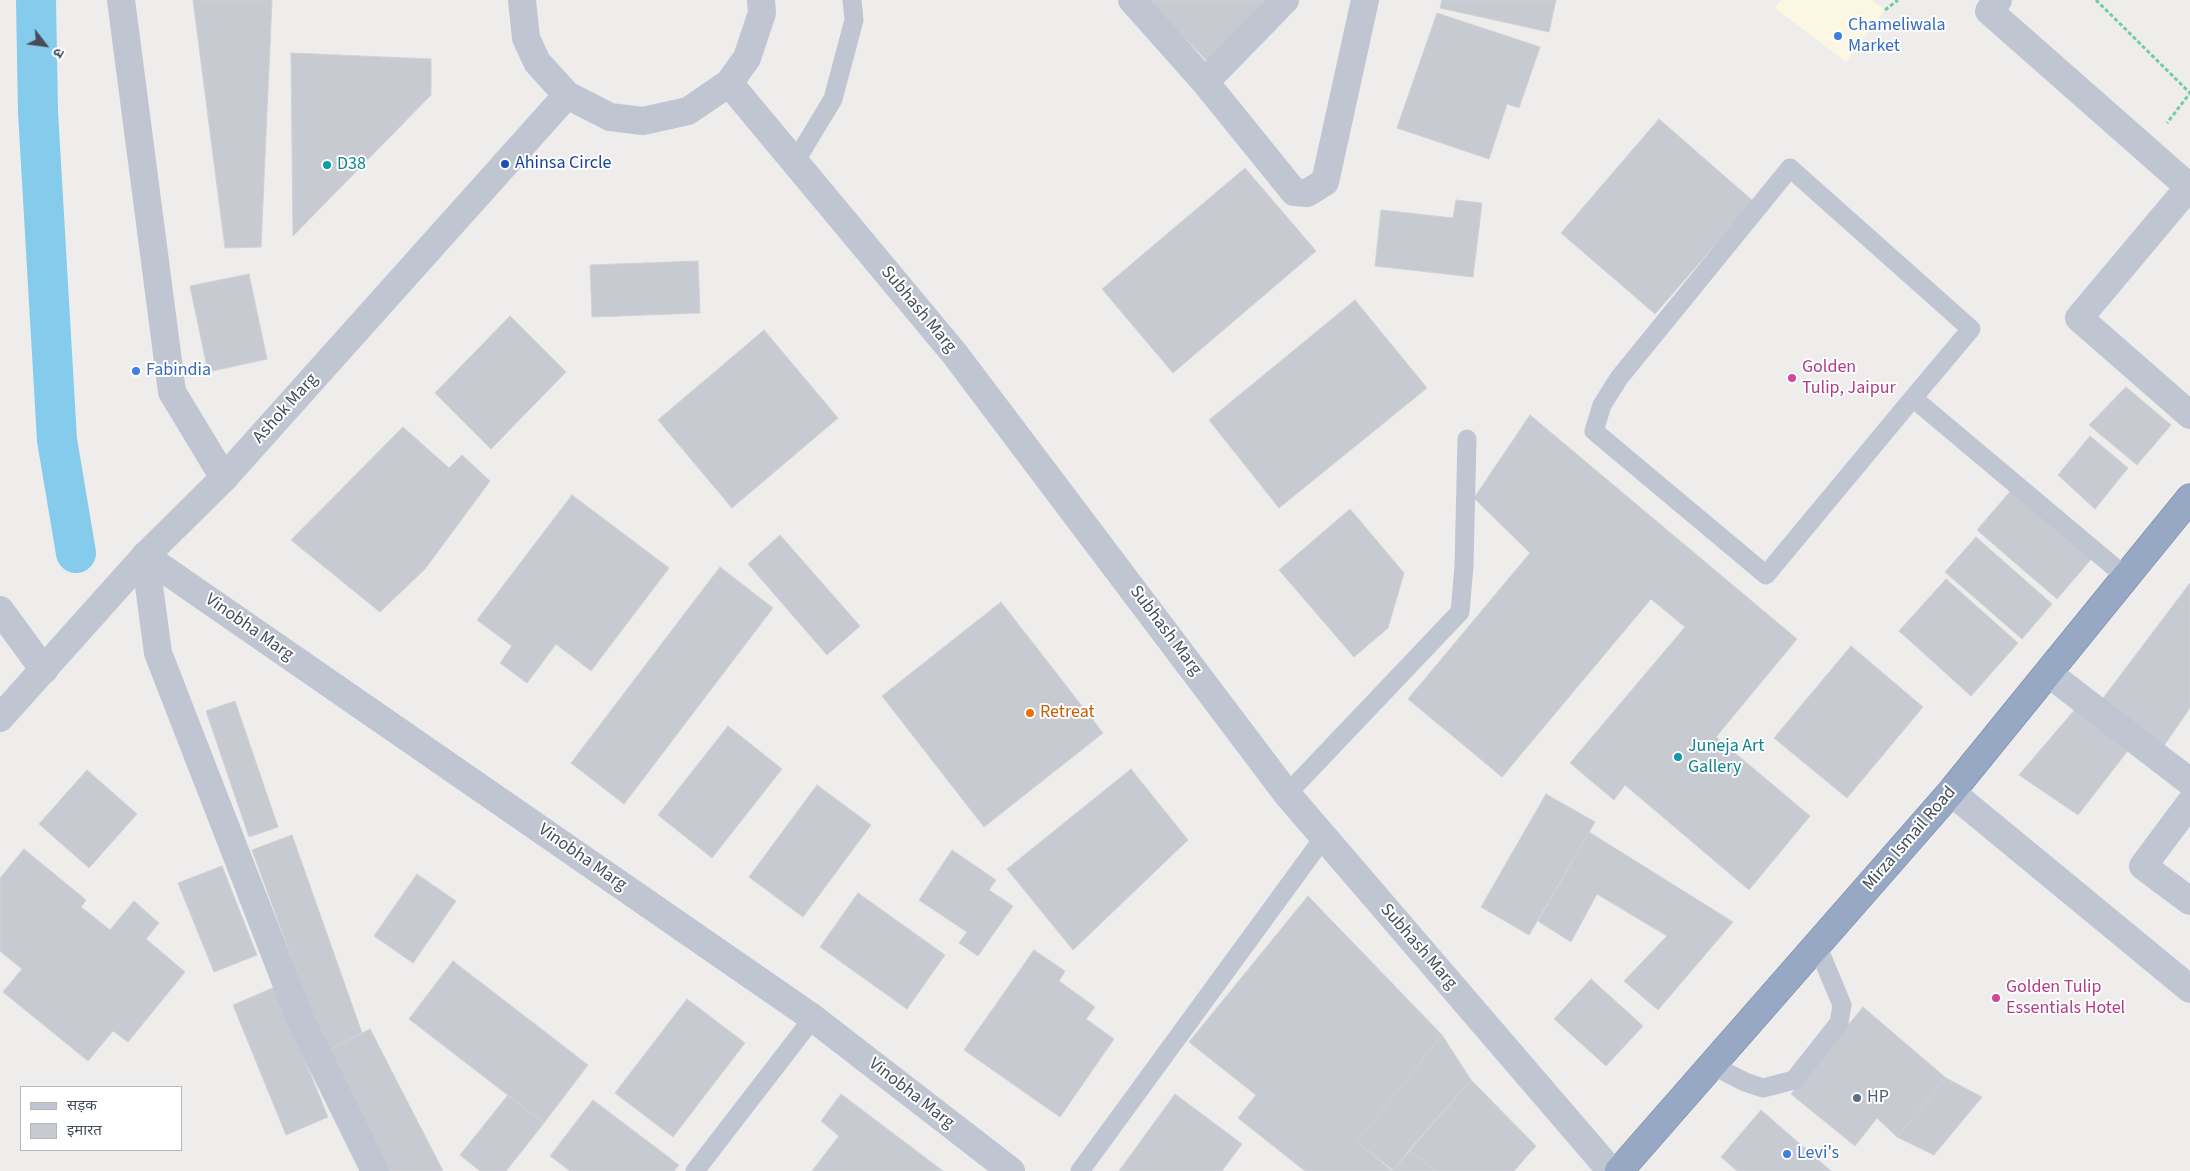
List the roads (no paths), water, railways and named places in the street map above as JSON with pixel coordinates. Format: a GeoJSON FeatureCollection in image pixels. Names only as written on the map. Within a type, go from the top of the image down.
{"type":"FeatureCollection","features":[{"type":"Feature","properties":{"kind":"highway","name":"Mirza Ismail Road"},"geometry":{"type":"LineString","coordinates":[[1619,1171],[1951,792],[2190,498]]}},
{"type":"Feature","properties":{"kind":"street"},"geometry":{"type":"LineString","coordinates":[[121,0],[172,392],[224,478]]}},
{"type":"Feature","properties":{"kind":"street"},"geometry":{"type":"LineString","coordinates":[[522,0],[526,38],[537,62],[567,95],[610,117],[643,121],[688,111],[729,82],[747,58],[762,13],[761,0]]}},
{"type":"Feature","properties":{"kind":"street"},"geometry":{"type":"LineString","coordinates":[[1132,0],[1205,82],[1294,192],[1307,193],[1325,182],[1365,0]]}},
{"type":"Feature","properties":{"kind":"street"},"geometry":{"type":"LineString","coordinates":[[1205,82],[1285,0]]}},
{"type":"Feature","properties":{"kind":"street"},"geometry":{"type":"LineString","coordinates":[[1998,0],[1988,11],[2190,187],[2079,318],[2190,415]]}},
{"type":"Feature","properties":{"kind":"street","name":"Subhash Marg"},"geometry":{"type":"LineString","coordinates":[[729,82],[954,353],[1288,794],[1611,1171]]}},
{"type":"Feature","properties":{"kind":"street","name":"Ashok Marg"},"geometry":{"type":"LineString","coordinates":[[0,718],[145,556],[224,478],[567,95]]}},
{"type":"Feature","properties":{"kind":"street"},"geometry":{"type":"LineString","coordinates":[[145,556],[158,653],[301,1021],[376,1171]]}},
{"type":"Feature","properties":{"kind":"street","name":"Vinobha Marg"},"geometry":{"type":"LineString","coordinates":[[145,556],[813,1018],[1011,1171]]}},
{"type":"Feature","properties":{"kind":"street"},"geometry":{"type":"LineString","coordinates":[[0,610],[44,670]]}},
{"type":"Feature","properties":{"kind":"street"},"geometry":{"type":"LineString","coordinates":[[2048,673],[2190,782]]}},
{"type":"Feature","properties":{"kind":"street"},"geometry":{"type":"LineString","coordinates":[[1951,792],[2190,989]]}},
{"type":"Feature","properties":{"kind":"street"},"geometry":{"type":"LineString","coordinates":[[2190,804],[2143,866],[2190,901]]}},
{"type":"Feature","properties":{"kind":"lane"},"geometry":{"type":"LineString","coordinates":[[795,162],[833,99],[854,20],[852,0]]}},
{"type":"Feature","properties":{"kind":"lane"},"geometry":{"type":"LineString","coordinates":[[1790,168],[1971,329],[1913,398],[1766,575],[1594,431],[1602,405],[1619,378],[1790,168]]}},
{"type":"Feature","properties":{"kind":"lane"},"geometry":{"type":"LineString","coordinates":[[1913,398],[2126,577]]}},
{"type":"Feature","properties":{"kind":"lane"},"geometry":{"type":"LineString","coordinates":[[1288,794],[1460,612],[1464,566],[1467,439]]}},
{"type":"Feature","properties":{"kind":"lane"},"geometry":{"type":"LineString","coordinates":[[1080,1171],[1324,837]]}},
{"type":"Feature","properties":{"kind":"lane"},"geometry":{"type":"LineString","coordinates":[[1712,1065],[1745,1082],[1763,1088],[1794,1080],[1838,1023],[1842,1005],[1817,945]]}},
{"type":"Feature","properties":{"kind":"lane"},"geometry":{"type":"LineString","coordinates":[[695,1171],[813,1018]]}},
{"type":"Feature","properties":{"kind":"waterway"},"geometry":{"type":"LineString","coordinates":[[36,0],[38,112],[57,440],[76,553]]}},
{"type":"Feature","properties":{"kind":"place","name":"Chameliwala Market"},"geometry":{"type":"Point","coordinates":[1838,36]}},
{"type":"Feature","properties":{"kind":"place","name":"Ahinsa Circle"},"geometry":{"type":"Point","coordinates":[505,164]}},
{"type":"Feature","properties":{"kind":"place","name":"D38"},"geometry":{"type":"Point","coordinates":[327,165]}},
{"type":"Feature","properties":{"kind":"place","name":"Fabindia"},"geometry":{"type":"Point","coordinates":[136,371]}},
{"type":"Feature","properties":{"kind":"place","name":"Golden Tulip, Jaipur"},"geometry":{"type":"Point","coordinates":[1792,378]}},
{"type":"Feature","properties":{"kind":"place","name":"Retreat"},"geometry":{"type":"Point","coordinates":[1030,713]}},
{"type":"Feature","properties":{"kind":"place","name":"Juneja Art Gallery"},"geometry":{"type":"Point","coordinates":[1678,757]}},
{"type":"Feature","properties":{"kind":"place","name":"Golden Tulip Essentials Hotel"},"geometry":{"type":"Point","coordinates":[1996,998]}},
{"type":"Feature","properties":{"kind":"place","name":"HP"},"geometry":{"type":"Point","coordinates":[1857,1098]}},
{"type":"Feature","properties":{"kind":"place","name":"Levi's"},"geometry":{"type":"Point","coordinates":[1787,1154]}}]}
